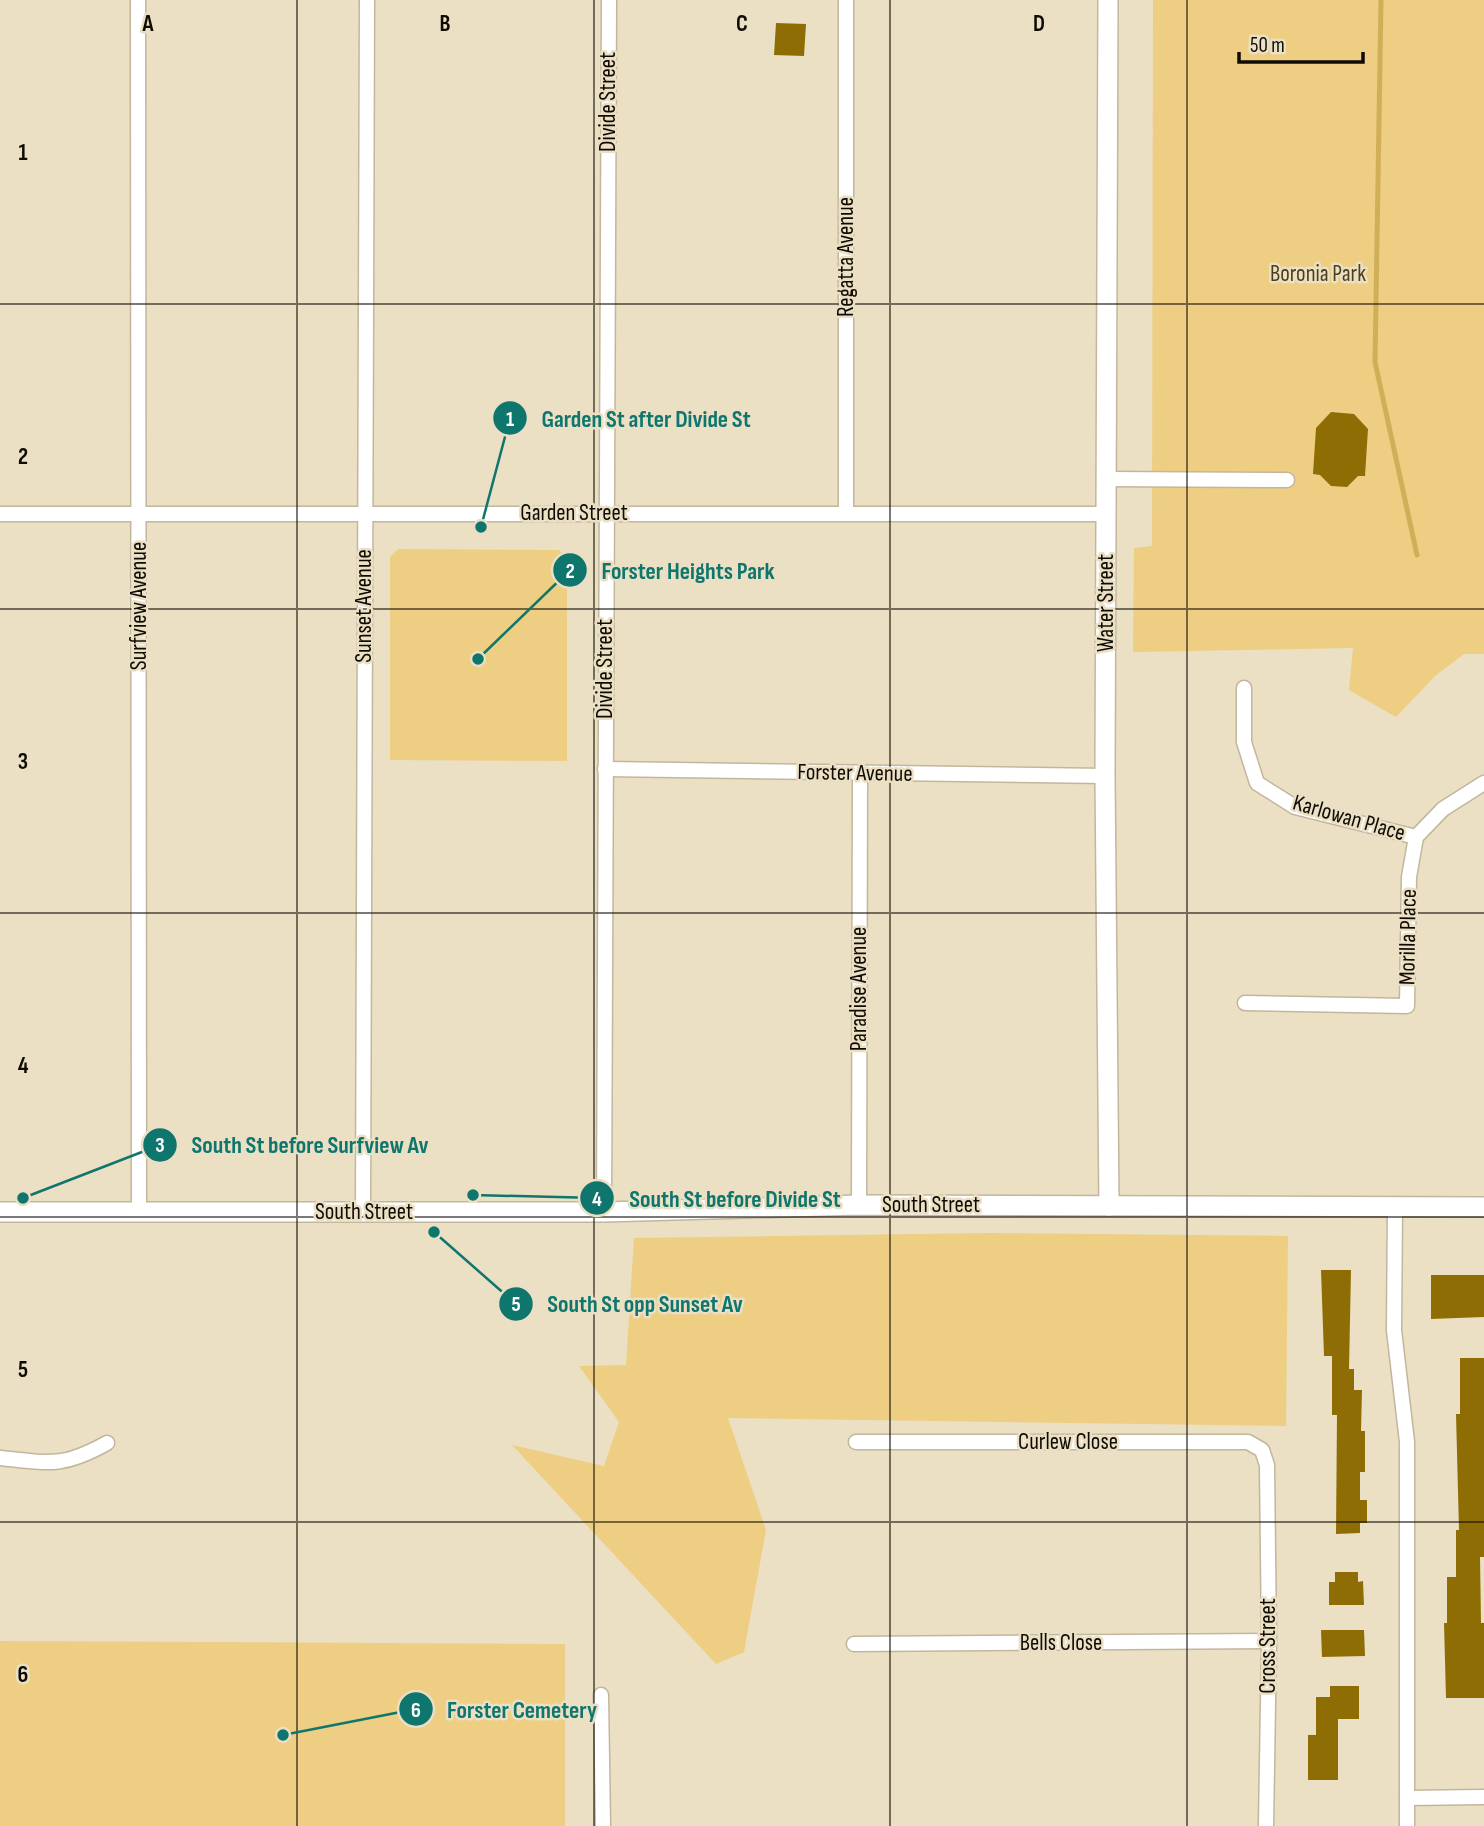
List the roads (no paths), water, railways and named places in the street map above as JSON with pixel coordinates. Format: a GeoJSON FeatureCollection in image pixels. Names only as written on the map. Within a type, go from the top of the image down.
{"type":"FeatureCollection","features":[{"type":"Feature","properties":{"kind":"street","name":"Surfview Avenue"},"geometry":{"type":"LineString","coordinates":[[138,0],[139,1212]]}},
{"type":"Feature","properties":{"kind":"street","name":"Sunset Avenue"},"geometry":{"type":"LineString","coordinates":[[363,1212],[367,0]]}},
{"type":"Feature","properties":{"kind":"street","name":"Divide Street"},"geometry":{"type":"LineString","coordinates":[[604,1212],[609,0]]}},
{"type":"Feature","properties":{"kind":"street","name":"Regatta Avenue"},"geometry":{"type":"LineString","coordinates":[[846,0],[846,513]]}},
{"type":"Feature","properties":{"kind":"street","name":"Water Street"},"geometry":{"type":"LineString","coordinates":[[1108,0],[1105,776],[1109,1206]]}},
{"type":"Feature","properties":{"kind":"street"},"geometry":{"type":"LineString","coordinates":[[1106,479],[1287,480]]}},
{"type":"Feature","properties":{"kind":"street","name":"Garden Street"},"geometry":{"type":"LineString","coordinates":[[0,514],[1106,514]]}},
{"type":"Feature","properties":{"kind":"street","name":"Karlowan Place"},"geometry":{"type":"LineString","coordinates":[[1244,688],[1244,742],[1257,783],[1295,807],[1416,837]]}},
{"type":"Feature","properties":{"kind":"street","name":"Forster Avenue"},"geometry":{"type":"LineString","coordinates":[[605,769],[1105,776]]}},
{"type":"Feature","properties":{"kind":"street","name":"Paradise Avenue"},"geometry":{"type":"LineString","coordinates":[[859,1205],[860,774]]}},
{"type":"Feature","properties":{"kind":"street"},"geometry":{"type":"LineString","coordinates":[[1416,837],[1443,809],[1484,783]]}},
{"type":"Feature","properties":{"kind":"street","name":"Morilla Place"},"geometry":{"type":"LineString","coordinates":[[1245,1003],[1407,1006],[1409,877],[1416,837]]}},
{"type":"Feature","properties":{"kind":"street","name":"South Street"},"geometry":{"type":"LineString","coordinates":[[0,1212],[604,1212],[859,1205],[1484,1208]]}},
{"type":"Feature","properties":{"kind":"street"},"geometry":{"type":"LineString","coordinates":[[1395,1207],[1394,1330],[1407,1442],[1407,1826]]}},
{"type":"Feature","properties":{"kind":"street","name":"Curlew Close"},"geometry":{"type":"LineString","coordinates":[[856,1441],[1248,1442],[1262,1450],[1266,1465]]}},
{"type":"Feature","properties":{"kind":"street"},"geometry":{"type":"LineString","coordinates":[[0,1458],[63,1462],[81,1457],[107,1443]]}},
{"type":"Feature","properties":{"kind":"street","name":"Cross Street"},"geometry":{"type":"LineString","coordinates":[[1266,1465],[1269,1641],[1266,1826]]}},
{"type":"Feature","properties":{"kind":"street","name":"Bells Close"},"geometry":{"type":"LineString","coordinates":[[854,1644],[1269,1641]]}},
{"type":"Feature","properties":{"kind":"street"},"geometry":{"type":"LineString","coordinates":[[601,1695],[603,1826]]}},
{"type":"Feature","properties":{"kind":"street"},"geometry":{"type":"LineString","coordinates":[[1407,1798],[1484,1797]]}},
{"type":"Feature","properties":{"kind":"waterway"},"geometry":{"type":"LineString","coordinates":[[1381,0],[1375,362],[1417,555]]}},
{"type":"Feature","properties":{"kind":"place","name":"Garden St after Divide St"},"geometry":{"type":"Point","coordinates":[481,527]}},
{"type":"Feature","properties":{"kind":"place","name":"Forster Heights Park"},"geometry":{"type":"Point","coordinates":[478,659]}},
{"type":"Feature","properties":{"kind":"place","name":"South St before Divide St"},"geometry":{"type":"Point","coordinates":[473,1195]}},
{"type":"Feature","properties":{"kind":"place","name":"South St before Surfview Av"},"geometry":{"type":"Point","coordinates":[23,1198]}},
{"type":"Feature","properties":{"kind":"place","name":"South St opp Sunset Av"},"geometry":{"type":"Point","coordinates":[434,1232]}},
{"type":"Feature","properties":{"kind":"place","name":"Forster Cemetery"},"geometry":{"type":"Point","coordinates":[283,1735]}},
{"type":"Feature","properties":{"kind":"park label","name":"Boronia Park"},"geometry":{"type":"Point","coordinates":[1318,274]}}]}
